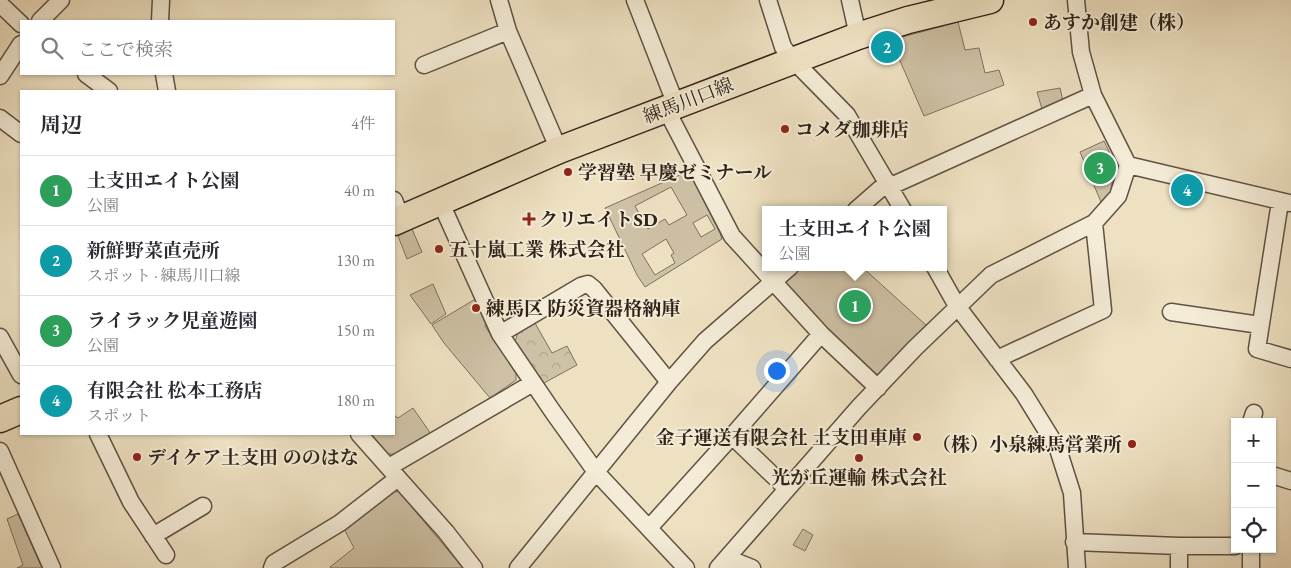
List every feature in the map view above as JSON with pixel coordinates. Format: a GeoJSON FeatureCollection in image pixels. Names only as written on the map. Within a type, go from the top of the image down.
{"type":"FeatureCollection","features":[{"type":"Feature","properties":{"kind":"main road","name":"練馬川口線"},"geometry":{"type":"LineString","coordinates":[[396,213],[440,201],[559,150],[858,36],[908,20],[990,0]]}},
{"type":"Feature","properties":{"kind":"main road"},"geometry":{"type":"LineString","coordinates":[[0,419],[20,410]]}},
{"type":"Feature","properties":{"kind":"street"},"geometry":{"type":"LineString","coordinates":[[41,20],[61,0]]}},
{"type":"Feature","properties":{"kind":"street"},"geometry":{"type":"LineString","coordinates":[[160,20],[161,0]]}},
{"type":"Feature","properties":{"kind":"street"},"geometry":{"type":"LineString","coordinates":[[499,0],[508,31],[559,150]]}},
{"type":"Feature","properties":{"kind":"street"},"geometry":{"type":"LineString","coordinates":[[635,0],[671,107],[732,236],[762,270]]}},
{"type":"Feature","properties":{"kind":"street"},"geometry":{"type":"LineString","coordinates":[[768,0],[782,47],[847,115],[902,206]]}},
{"type":"Feature","properties":{"kind":"street"},"geometry":{"type":"LineString","coordinates":[[850,0],[858,36]]}},
{"type":"Feature","properties":{"kind":"street"},"geometry":{"type":"LineString","coordinates":[[722,563],[859,407],[957,306],[991,275],[1094,223],[1118,196],[1128,165],[1092,95],[1080,52],[1076,0]]}},
{"type":"Feature","properties":{"kind":"street"},"geometry":{"type":"LineString","coordinates":[[0,4],[20,23]]}},
{"type":"Feature","properties":{"kind":"street"},"geometry":{"type":"LineString","coordinates":[[424,64],[508,31]]}},
{"type":"Feature","properties":{"kind":"street"},"geometry":{"type":"LineString","coordinates":[[0,76],[20,46]]}},
{"type":"Feature","properties":{"kind":"street"},"geometry":{"type":"LineString","coordinates":[[87,75],[108,90]]}},
{"type":"Feature","properties":{"kind":"street"},"geometry":{"type":"LineString","coordinates":[[164,75],[167,90]]}},
{"type":"Feature","properties":{"kind":"street"},"geometry":{"type":"LineString","coordinates":[[861,206],[889,184],[1092,95]]}},
{"type":"Feature","properties":{"kind":"street"},"geometry":{"type":"LineString","coordinates":[[0,118],[20,133]]}},
{"type":"Feature","properties":{"kind":"street"},"geometry":{"type":"LineString","coordinates":[[1128,165],[1285,203],[1257,348],[1291,359]]}},
{"type":"Feature","properties":{"kind":"street"},"geometry":{"type":"LineString","coordinates":[[440,201],[500,334],[596,472],[686,568]]}},
{"type":"Feature","properties":{"kind":"street"},"geometry":{"type":"LineString","coordinates":[[997,359],[1103,310],[1094,223]]}},
{"type":"Feature","properties":{"kind":"street"},"geometry":{"type":"LineString","coordinates":[[763,271],[821,334],[878,388]]}},
{"type":"Feature","properties":{"kind":"street"},"geometry":{"type":"LineString","coordinates":[[518,568],[669,382],[705,341],[785,271]]}},
{"type":"Feature","properties":{"kind":"street"},"geometry":{"type":"LineString","coordinates":[[937,271],[957,306],[1024,394],[1058,449],[1072,493],[1077,568]]}},
{"type":"Feature","properties":{"kind":"street"},"geometry":{"type":"LineString","coordinates":[[500,334],[581,286],[588,284],[669,382]]}},
{"type":"Feature","properties":{"kind":"street"},"geometry":{"type":"LineString","coordinates":[[1171,312],[1260,325]]}},
{"type":"Feature","properties":{"kind":"street"},"geometry":{"type":"LineString","coordinates":[[649,528],[821,334]]}},
{"type":"Feature","properties":{"kind":"street"},"geometry":{"type":"LineString","coordinates":[[0,337],[20,373]]}},
{"type":"Feature","properties":{"kind":"street"},"geometry":{"type":"LineString","coordinates":[[272,568],[274,563],[340,524],[393,472],[533,383]]}},
{"type":"Feature","properties":{"kind":"street"},"geometry":{"type":"LineString","coordinates":[[98,435],[131,502],[166,555]]}},
{"type":"Feature","properties":{"kind":"street"},"geometry":{"type":"LineString","coordinates":[[361,435],[446,532],[474,568]]}},
{"type":"Feature","properties":{"kind":"street"},"geometry":{"type":"LineString","coordinates":[[732,436],[787,490]]}},
{"type":"Feature","properties":{"kind":"street"},"geometry":{"type":"LineString","coordinates":[[0,451],[52,568]]}},
{"type":"Feature","properties":{"kind":"street"},"geometry":{"type":"LineString","coordinates":[[1276,476],[1291,482]]}},
{"type":"Feature","properties":{"kind":"street"},"geometry":{"type":"LineString","coordinates":[[153,536],[203,506]]}},
{"type":"Feature","properties":{"kind":"street"},"geometry":{"type":"LineString","coordinates":[[1074,542],[1231,546]]}},
{"type":"Feature","properties":{"kind":"street"},"geometry":{"type":"LineString","coordinates":[[1179,546],[1179,568]]}},
{"type":"Feature","properties":{"kind":"street"},"geometry":{"type":"LineString","coordinates":[[1251,553],[1251,568]]}},
{"type":"Feature","properties":{"kind":"street"},"geometry":{"type":"LineString","coordinates":[[722,563],[752,568]]}},
{"type":"Feature","properties":{"kind":"green space"},"geometry":{"type":"Polygon","coordinates":[[[958,22],[965,50],[979,48],[985,73],[999,70],[1004,85],[924,116],[891,40],[958,22]]]}},
{"type":"Feature","properties":{"kind":"green space"},"geometry":{"type":"Polygon","coordinates":[[[1060,88],[1063,101],[1042,109],[1037,92],[1060,88]]]}},
{"type":"Feature","properties":{"kind":"green space"},"geometry":{"type":"Polygon","coordinates":[[[1104,141],[1114,162],[1111,193],[1101,202],[1080,152],[1104,141]]]}},
{"type":"Feature","properties":{"kind":"green space"},"geometry":{"type":"Polygon","coordinates":[[[689,171],[722,239],[645,287],[637,275],[605,208],[689,171]],[[671,187],[635,206],[648,229],[665,219],[669,225],[687,215],[671,187]],[[707,215],[693,223],[701,237],[715,229],[707,215]],[[666,239],[642,254],[655,275],[675,263],[671,255],[674,253],[666,239]]]}},
{"type":"Feature","properties":{"kind":"green space"},"geometry":{"type":"Polygon","coordinates":[[[412,229],[422,252],[407,259],[398,236],[412,229]]]}},
{"type":"Feature","properties":{"kind":"green space"},"geometry":{"type":"Polygon","coordinates":[[[795,271],[866,271],[926,325],[881,374],[870,374],[786,288],[786,279],[795,271]]]}},
{"type":"Feature","properties":{"kind":"green space"},"geometry":{"type":"Polygon","coordinates":[[[433,284],[446,314],[431,324],[410,295],[433,284]]]}},
{"type":"Feature","properties":{"kind":"green space"},"geometry":{"type":"Polygon","coordinates":[[[477,298],[486,320],[485,326],[516,373],[516,380],[490,398],[444,343],[432,325],[477,298]]]}},
{"type":"Feature","properties":{"kind":"green space"},"geometry":{"type":"Polygon","coordinates":[[[535,323],[552,353],[567,346],[577,365],[544,383],[515,342],[518,332],[535,323]]]}},
{"type":"Feature","properties":{"kind":"green space"},"geometry":{"type":"Polygon","coordinates":[[[413,408],[431,434],[397,454],[388,454],[372,435],[395,435],[395,416],[398,418],[413,408]]]}},
{"type":"Feature","properties":{"kind":"green space"},"geometry":{"type":"Polygon","coordinates":[[[390,491],[399,492],[463,568],[330,567],[354,548],[344,529],[390,491]]]}},
{"type":"Feature","properties":{"kind":"green space"},"geometry":{"type":"Polygon","coordinates":[[[18,514],[42,568],[17,568],[23,565],[7,519],[18,514]]]}},
{"type":"Feature","properties":{"kind":"green space"},"geometry":{"type":"Polygon","coordinates":[[[803,529],[813,535],[805,551],[793,545],[803,529]]]}},
{"type":"Feature","properties":{"kind":"place","name":"あすか創建（株）"},"geometry":{"type":"Point","coordinates":[1033,22]}},
{"type":"Feature","properties":{"kind":"place","name":"新鮮野菜直売所"},"geometry":{"type":"Point","coordinates":[887,47]}},
{"type":"Feature","properties":{"kind":"place","name":"コメダ珈琲店"},"geometry":{"type":"Point","coordinates":[785,129]}},
{"type":"Feature","properties":{"kind":"place","name":"ライラック児童遊園"},"geometry":{"type":"Point","coordinates":[1100,168]}},
{"type":"Feature","properties":{"kind":"place","name":"学習塾 早慶ゼミナール"},"geometry":{"type":"Point","coordinates":[568,172]}},
{"type":"Feature","properties":{"kind":"place","name":"有限会社 松本工務店"},"geometry":{"type":"Point","coordinates":[1187,190]}},
{"type":"Feature","properties":{"kind":"place","name":"クリエイトSD"},"geometry":{"type":"Point","coordinates":[529,219]}},
{"type":"Feature","properties":{"kind":"place","name":"五十嵐工業 株式会社"},"geometry":{"type":"Point","coordinates":[439,249]}},
{"type":"Feature","properties":{"kind":"place","name":"土支田エイト公園"},"geometry":{"type":"Point","coordinates":[855,306]}},
{"type":"Feature","properties":{"kind":"place","name":"練馬区 防災資器格納庫"},"geometry":{"type":"Point","coordinates":[476,308]}},
{"type":"Feature","properties":{"kind":"place","name":"金子運送有限会社 土支田車庫"},"geometry":{"type":"Point","coordinates":[917,437]}},
{"type":"Feature","properties":{"kind":"place","name":"（株）小泉練馬営業所"},"geometry":{"type":"Point","coordinates":[1132,444]}},
{"type":"Feature","properties":{"kind":"place","name":"デイケア土支田 ののはな"},"geometry":{"type":"Point","coordinates":[137,457]}},
{"type":"Feature","properties":{"kind":"place","name":"光が丘運輸 株式会社"},"geometry":{"type":"Point","coordinates":[859,458]}}]}
